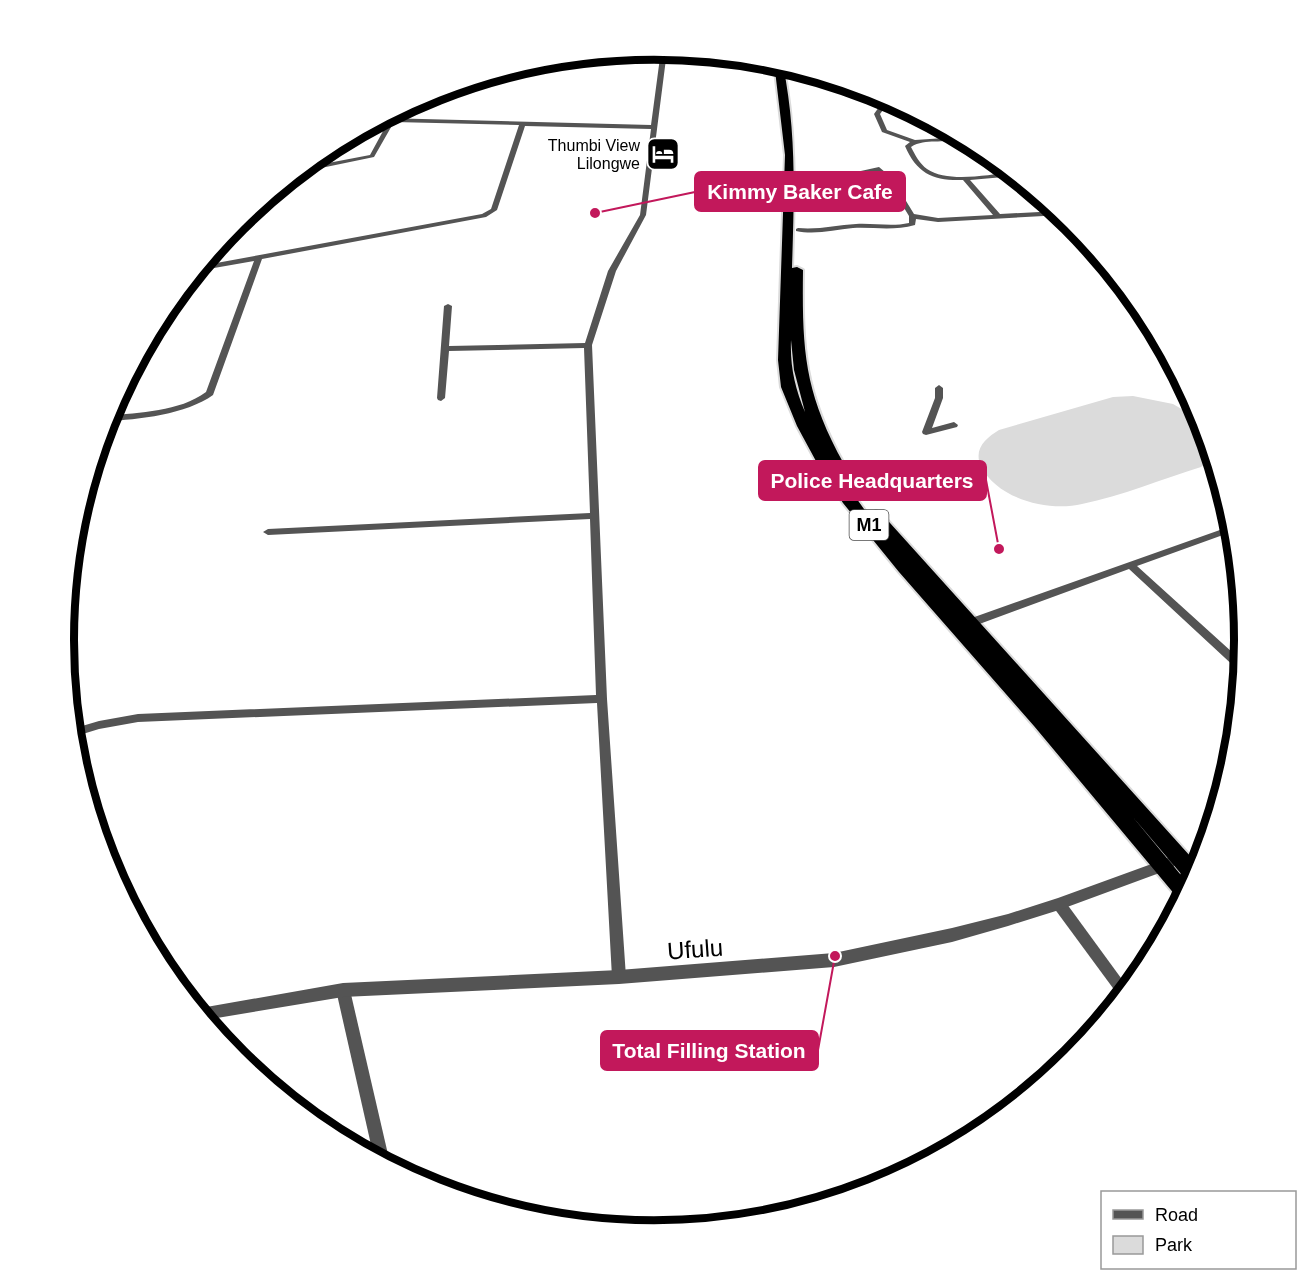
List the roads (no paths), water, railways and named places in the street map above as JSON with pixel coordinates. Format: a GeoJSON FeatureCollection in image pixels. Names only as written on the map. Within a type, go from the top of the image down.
{"type":"FeatureCollection","features":[{"type":"Feature","properties":{"kind":"highway","name":"M1"},"geometry":{"type":"LineString","coordinates":[[780,74],[790,155],[784,360],[788,385],[815,450],[844,493],[904,567],[990,663],[1179,888]]}},
{"type":"Feature","properties":{"kind":"highway","name":"M1"},"geometry":{"type":"LineString","coordinates":[[788,76],[796,128],[799,177],[797,359],[804,394],[815,426],[854,489],[1188,868]]}},
{"type":"Feature","properties":{"kind":"street"},"geometry":{"type":"LineString","coordinates":[[619,977],[602,699],[588,345],[612,271],[643,215],[663,60]]}},
{"type":"Feature","properties":{"kind":"street"},"geometry":{"type":"LineString","coordinates":[[884,108],[881,108],[877,114],[884,130],[913,141],[946,139]]}},
{"type":"Feature","properties":{"kind":"street"},"geometry":{"type":"LineString","coordinates":[[395,121],[655,127]]}},
{"type":"Feature","properties":{"kind":"street"},"geometry":{"type":"LineString","coordinates":[[319,167],[372,156],[391,124]]}},
{"type":"Feature","properties":{"kind":"street"},"geometry":{"type":"LineString","coordinates":[[210,267],[484,216],[494,210],[522,124]]}},
{"type":"Feature","properties":{"kind":"street"},"geometry":{"type":"LineString","coordinates":[[913,141],[908,146],[913,156],[927,172],[942,177],[965,178],[1000,175]]}},
{"type":"Feature","properties":{"kind":"street"},"geometry":{"type":"LineString","coordinates":[[798,230],[820,232],[859,226],[894,228],[913,224],[912,216],[890,179],[879,169],[838,178],[799,177]]}},
{"type":"Feature","properties":{"kind":"street"},"geometry":{"type":"LineString","coordinates":[[965,178],[999,217]]}},
{"type":"Feature","properties":{"kind":"street"},"geometry":{"type":"LineString","coordinates":[[912,216],[938,220],[1047,214]]}},
{"type":"Feature","properties":{"kind":"street"},"geometry":{"type":"LineString","coordinates":[[118,417],[187,406],[204,399],[210,393],[259,258]]}},
{"type":"Feature","properties":{"kind":"street"},"geometry":{"type":"LineString","coordinates":[[441,398],[448,306]]}},
{"type":"Feature","properties":{"kind":"street"},"geometry":{"type":"LineString","coordinates":[[445,350],[588,345]]}},
{"type":"Feature","properties":{"kind":"street"},"geometry":{"type":"LineString","coordinates":[[939,388],[939,398],[926,432],[954,424]]}},
{"type":"Feature","properties":{"kind":"street"},"geometry":{"type":"LineString","coordinates":[[268,532],[596,516]]}},
{"type":"Feature","properties":{"kind":"street"},"geometry":{"type":"LineString","coordinates":[[970,623],[1224,532]]}},
{"type":"Feature","properties":{"kind":"street"},"geometry":{"type":"LineString","coordinates":[[1130,566],[1233,659]]}},
{"type":"Feature","properties":{"kind":"street"},"geometry":{"type":"LineString","coordinates":[[81,730],[138,718],[602,699]]}},
{"type":"Feature","properties":{"kind":"street","name":"Ufulu"},"geometry":{"type":"LineString","coordinates":[[209,1012],[343,990],[619,977],[834,960],[952,935],[1059,904],[1181,859]]}},
{"type":"Feature","properties":{"kind":"street"},"geometry":{"type":"LineString","coordinates":[[1059,904],[1120,987]]}},
{"type":"Feature","properties":{"kind":"street"},"geometry":{"type":"LineString","coordinates":[[343,990],[381,1152]]}},
{"type":"Feature","properties":{"kind":"place","name":"Thumbi View Lilongwe"},"geometry":{"type":"Point","coordinates":[663,154]}},
{"type":"Feature","properties":{"kind":"place","name":"Kimmy Baker Cafe"},"geometry":{"type":"Point","coordinates":[595,213]}},
{"type":"Feature","properties":{"kind":"place","name":"Police Headquarters"},"geometry":{"type":"Point","coordinates":[999,549]}},
{"type":"Feature","properties":{"kind":"place","name":"Total Filling Station"},"geometry":{"type":"Point","coordinates":[835,956]}}]}
